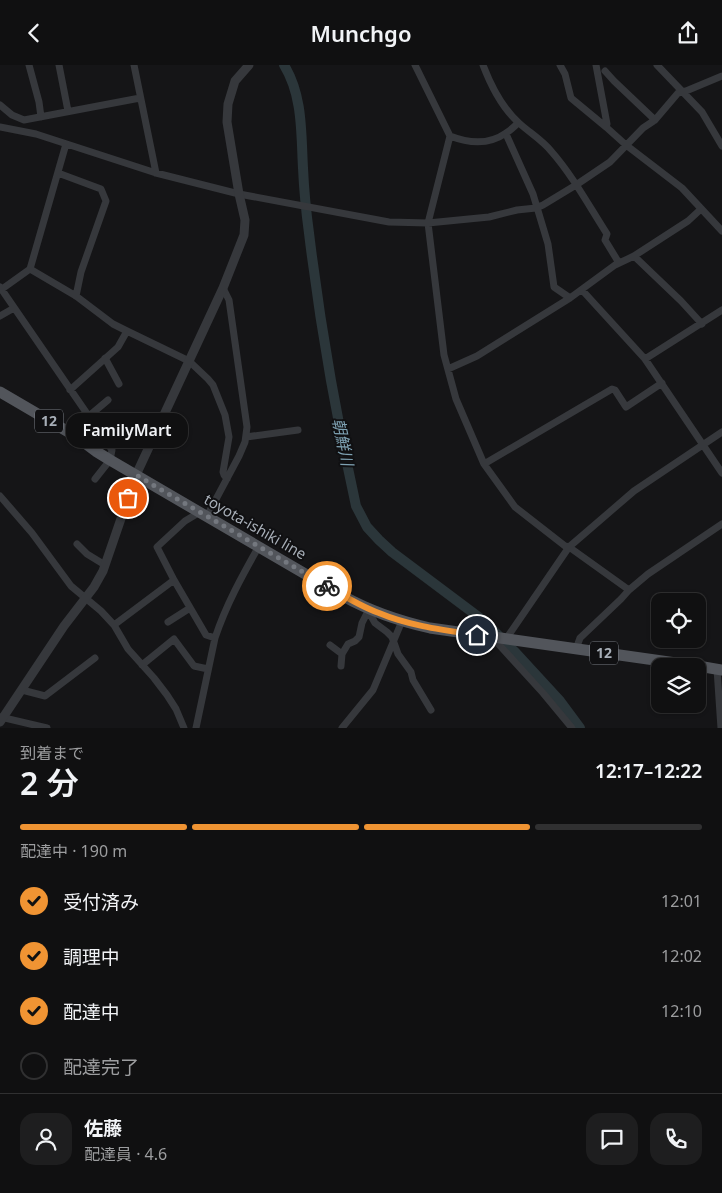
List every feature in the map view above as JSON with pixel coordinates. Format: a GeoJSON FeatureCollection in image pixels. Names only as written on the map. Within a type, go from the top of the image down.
{"type":"FeatureCollection","features":[{"type":"Feature","properties":{"kind":"main road","name":"toyota-ishiki line"},"geometry":{"type":"LineString","coordinates":[[0,392],[77,437],[110,460],[368,610],[430,628],[651,660]]}},
{"type":"Feature","properties":{"kind":"main road","name":"toyota-ishiki line"},"geometry":{"type":"LineString","coordinates":[[0,401],[74,443],[97,452]]}},
{"type":"Feature","properties":{"kind":"main road","name":"toyota-ishiki line"},"geometry":{"type":"LineString","coordinates":[[706,667],[720,669]]}},
{"type":"Feature","properties":{"kind":"street"},"geometry":{"type":"LineString","coordinates":[[29,65],[40,102],[41,117]]}},
{"type":"Feature","properties":{"kind":"street"},"geometry":{"type":"LineString","coordinates":[[59,65],[68,111]]}},
{"type":"Feature","properties":{"kind":"street"},"geometry":{"type":"LineString","coordinates":[[134,65],[156,173]]}},
{"type":"Feature","properties":{"kind":"street"},"geometry":{"type":"LineString","coordinates":[[47,728],[1,719],[67,621],[97,582],[106,565],[136,475],[223,288],[244,235],[245,219],[227,122],[228,105],[235,81],[248,65]]}},
{"type":"Feature","properties":{"kind":"street"},"geometry":{"type":"LineString","coordinates":[[414,65],[450,136],[461,141],[474,142],[492,139],[506,134],[518,123]]}},
{"type":"Feature","properties":{"kind":"street"},"geometry":{"type":"LineString","coordinates":[[483,65],[498,98],[506,109],[518,123],[550,149],[576,185],[607,234],[605,240],[619,263]]}},
{"type":"Feature","properties":{"kind":"street"},"geometry":{"type":"LineString","coordinates":[[560,65],[565,74],[571,98],[682,189],[722,231]]}},
{"type":"Feature","properties":{"kind":"street"},"geometry":{"type":"LineString","coordinates":[[596,65],[606,127]]}},
{"type":"Feature","properties":{"kind":"street"},"geometry":{"type":"LineString","coordinates":[[656,65],[702,113],[722,146]]}},
{"type":"Feature","properties":{"kind":"street"},"geometry":{"type":"LineString","coordinates":[[598,76],[601,76],[608,68],[614,81],[655,120]]}},
{"type":"Feature","properties":{"kind":"street"},"geometry":{"type":"LineString","coordinates":[[0,127],[36,134],[156,173],[239,194],[389,222],[428,223],[489,217],[517,210],[536,208],[576,185],[610,162],[643,128],[655,120],[678,93],[722,76]]}},
{"type":"Feature","properties":{"kind":"street"},"geometry":{"type":"LineString","coordinates":[[0,105],[12,115],[24,120],[140,98]]}},
{"type":"Feature","properties":{"kind":"street"},"geometry":{"type":"LineString","coordinates":[[506,134],[533,194],[548,244],[554,287],[570,298]]}},
{"type":"Feature","properties":{"kind":"street"},"geometry":{"type":"LineString","coordinates":[[450,136],[428,223],[444,355],[456,399],[484,464],[515,507],[565,546],[629,590]]}},
{"type":"Feature","properties":{"kind":"street"},"geometry":{"type":"LineString","coordinates":[[66,144],[30,269],[1,288],[112,450],[110,460],[95,479]]}},
{"type":"Feature","properties":{"kind":"street"},"geometry":{"type":"LineString","coordinates":[[58,173],[101,189],[106,201],[81,273],[76,296]]}},
{"type":"Feature","properties":{"kind":"street"},"geometry":{"type":"LineString","coordinates":[[448,369],[477,356],[570,298],[619,263],[634,256],[688,221],[701,209]]}},
{"type":"Feature","properties":{"kind":"street"},"geometry":{"type":"LineString","coordinates":[[634,256],[702,324]]}},
{"type":"Feature","properties":{"kind":"street"},"geometry":{"type":"LineString","coordinates":[[30,269],[76,296],[113,324],[189,361],[213,385],[224,415],[229,437],[223,472],[227,479]]}},
{"type":"Feature","properties":{"kind":"street"},"geometry":{"type":"LineString","coordinates":[[216,638],[206,635],[156,547],[185,521],[203,514],[227,479],[246,437],[247,427],[229,300],[223,288]]}},
{"type":"Feature","properties":{"kind":"street"},"geometry":{"type":"LineString","coordinates":[[582,290],[645,359],[722,473]]}},
{"type":"Feature","properties":{"kind":"street"},"geometry":{"type":"LineString","coordinates":[[0,316],[14,308]]}},
{"type":"Feature","properties":{"kind":"street"},"geometry":{"type":"LineString","coordinates":[[645,359],[722,310]]}},
{"type":"Feature","properties":{"kind":"street"},"geometry":{"type":"LineString","coordinates":[[70,390],[118,347],[126,331]]}},
{"type":"Feature","properties":{"kind":"street"},"geometry":{"type":"LineString","coordinates":[[105,358],[119,384]]}},
{"type":"Feature","properties":{"kind":"street"},"geometry":{"type":"LineString","coordinates":[[484,464],[612,389],[616,390],[626,407],[662,383]]}},
{"type":"Feature","properties":{"kind":"street"},"geometry":{"type":"LineString","coordinates":[[89,416],[108,400]]}},
{"type":"Feature","properties":{"kind":"street"},"geometry":{"type":"LineString","coordinates":[[246,437],[298,430]]}},
{"type":"Feature","properties":{"kind":"street"},"geometry":{"type":"LineString","coordinates":[[572,728],[501,638],[569,547],[634,491],[722,432]]}},
{"type":"Feature","properties":{"kind":"street"},"geometry":{"type":"LineString","coordinates":[[0,495],[32,533],[71,586],[101,611],[114,625],[128,649],[167,695],[176,709],[184,728]]}},
{"type":"Feature","properties":{"kind":"street"},"geometry":{"type":"LineString","coordinates":[[576,649],[580,638],[629,590],[648,574],[722,524]]}},
{"type":"Feature","properties":{"kind":"street"},"geometry":{"type":"LineString","coordinates":[[77,544],[87,554],[106,565]]}},
{"type":"Feature","properties":{"kind":"street"},"geometry":{"type":"LineString","coordinates":[[196,728],[208,669],[229,600],[259,546]]}},
{"type":"Feature","properties":{"kind":"street"},"geometry":{"type":"LineString","coordinates":[[114,625],[174,581]]}},
{"type":"Feature","properties":{"kind":"street"},"geometry":{"type":"LineString","coordinates":[[168,622],[190,608]]}},
{"type":"Feature","properties":{"kind":"street"},"geometry":{"type":"LineString","coordinates":[[368,610],[373,620],[392,637],[398,654],[411,672],[414,681],[431,710]]}},
{"type":"Feature","properties":{"kind":"street"},"geometry":{"type":"LineString","coordinates":[[341,666],[342,654],[348,644],[359,637],[362,623],[368,610]]}},
{"type":"Feature","properties":{"kind":"street"},"geometry":{"type":"LineString","coordinates":[[342,728],[374,690],[402,621]]}},
{"type":"Feature","properties":{"kind":"street"},"geometry":{"type":"LineString","coordinates":[[142,665],[174,639],[194,666],[208,669]]}},
{"type":"Feature","properties":{"kind":"street"},"geometry":{"type":"LineString","coordinates":[[330,645],[342,654]]}},
{"type":"Feature","properties":{"kind":"street"},"geometry":{"type":"LineString","coordinates":[[22,690],[45,695],[95,659]]}},
{"type":"Feature","properties":{"kind":"street"},"geometry":{"type":"LineString","coordinates":[[720,669],[721,728]]}},
{"type":"Feature","properties":{"kind":"waterway","name":"朝鮮川"},"geometry":{"type":"LineString","coordinates":[[284,65],[295,89],[298,102],[306,209],[323,336],[356,506],[367,527],[392,552],[484,621],[560,701],[580,728]]}},
{"type":"Feature","properties":{"kind":"way so far"},"geometry":{"type":"LineString","coordinates":[[128,498],[136,475],[327,586]]}},
{"type":"Feature","properties":{"kind":"place","name":"FamilyMart"},"geometry":{"type":"Point","coordinates":[128,498]}},
{"type":"Feature","properties":{"kind":"route"},"geometry":{"type":"LineString","coordinates":[[327,586],[367,608],[402,621],[430,628],[477,635]]}}]}
